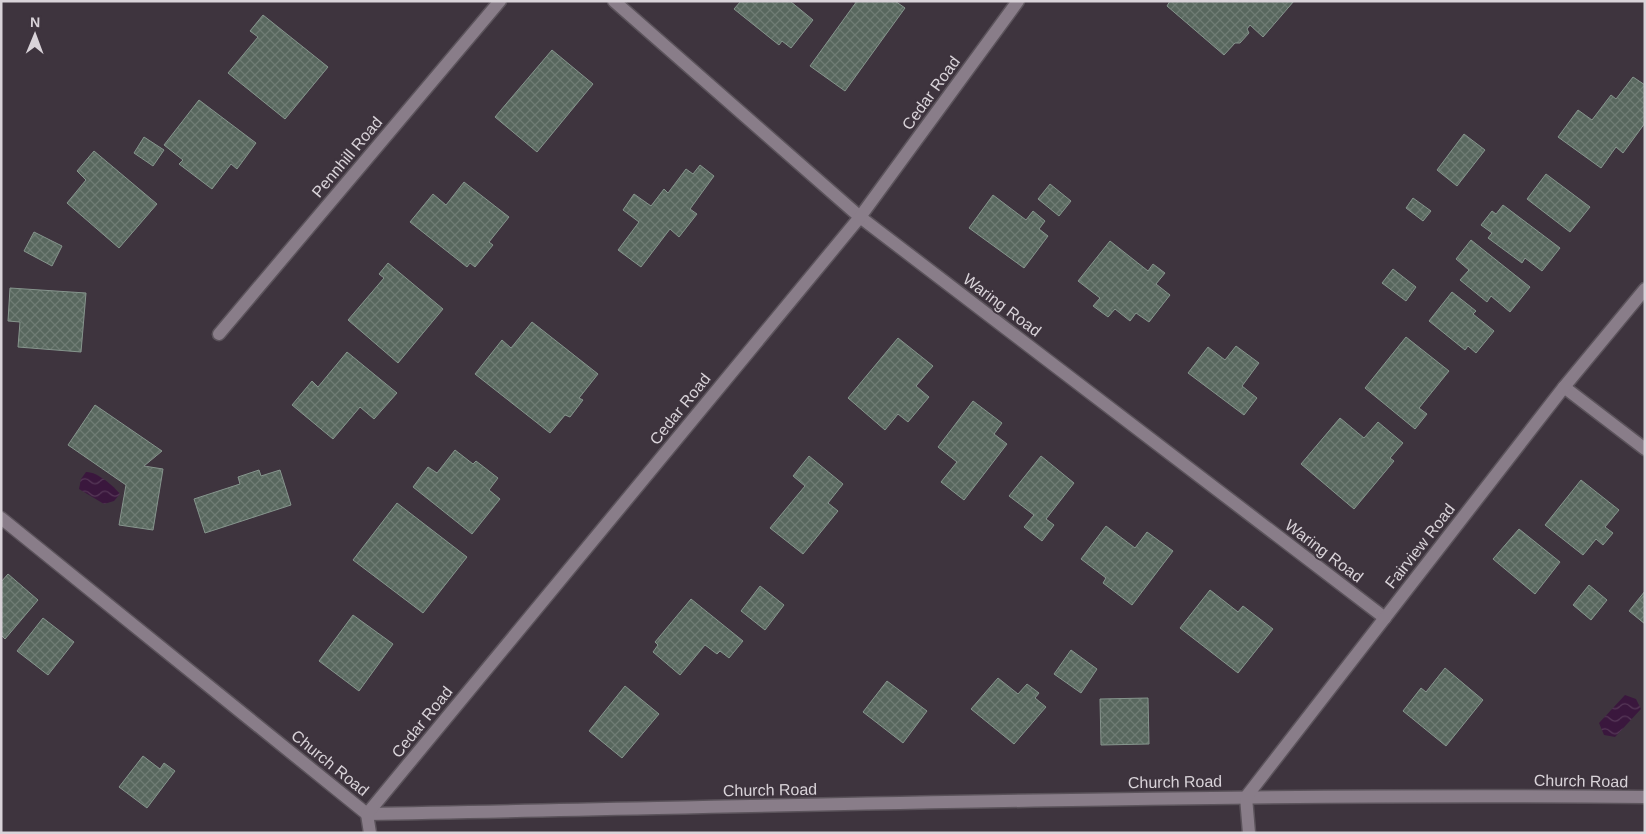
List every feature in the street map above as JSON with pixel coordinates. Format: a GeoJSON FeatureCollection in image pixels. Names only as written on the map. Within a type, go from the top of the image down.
{"type":"FeatureCollection","features":[{"type":"Feature","properties":{"kind":"street","name":"Pennhill Road"},"geometry":{"type":"LineString","coordinates":[[219,334],[500,1]]}},
{"type":"Feature","properties":{"kind":"street","name":"Waring Road"},"geometry":{"type":"LineString","coordinates":[[614,1],[860,216],[1385,618]]}},
{"type":"Feature","properties":{"kind":"street","name":"Cedar Road"},"geometry":{"type":"LineString","coordinates":[[367,814],[860,216],[1018,1]]}},
{"type":"Feature","properties":{"kind":"street","name":"Fairview Road"},"geometry":{"type":"LineString","coordinates":[[1246,797],[1564,387],[1645,289]]}},
{"type":"Feature","properties":{"kind":"street"},"geometry":{"type":"LineString","coordinates":[[1564,387],[1645,450]]}},
{"type":"Feature","properties":{"kind":"street","name":"Church Road"},"geometry":{"type":"LineString","coordinates":[[1,518],[367,814],[1246,797],[1432,795],[1645,797]]}},
{"type":"Feature","properties":{"kind":"street"},"geometry":{"type":"LineString","coordinates":[[1246,797],[1249,833]]}},
{"type":"Feature","properties":{"kind":"street"},"geometry":{"type":"LineString","coordinates":[[367,814],[370,833]]}},
{"type":"Feature","properties":{"kind":"water"},"geometry":{"type":"Polygon","coordinates":[[[86,472],[100,476],[120,494],[114,501],[104,504],[79,489],[81,479],[86,472]]]}},
{"type":"Feature","properties":{"kind":"water"},"geometry":{"type":"Polygon","coordinates":[[[1625,695],[1636,699],[1641,709],[1615,737],[1604,735],[1599,723],[1625,695]]]}},
{"type":"Feature","properties":{"kind":"building"},"geometry":{"type":"Polygon","coordinates":[[[741,1],[790,1],[813,20],[791,48],[782,41],[779,45],[734,9],[741,1]]]}},
{"type":"Feature","properties":{"kind":"building"},"geometry":{"type":"Polygon","coordinates":[[[857,1],[895,1],[905,8],[845,91],[810,66],[857,1]]]}},
{"type":"Feature","properties":{"kind":"building"},"geometry":{"type":"Polygon","coordinates":[[[1170,1],[1294,1],[1263,37],[1250,25],[1247,29],[1249,33],[1240,43],[1235,43],[1224,55],[1167,6],[1170,1]]]}},
{"type":"Feature","properties":{"kind":"building"},"geometry":{"type":"Polygon","coordinates":[[[263,15],[328,67],[285,119],[228,73],[258,37],[250,31],[263,15]]]}},
{"type":"Feature","properties":{"kind":"building"},"geometry":{"type":"Polygon","coordinates":[[[552,50],[593,84],[537,152],[495,117],[552,50]]]}},
{"type":"Feature","properties":{"kind":"building"},"geometry":{"type":"Polygon","coordinates":[[[1633,77],[1645,85],[1645,123],[1623,153],[1616,147],[1601,168],[1558,137],[1578,110],[1592,120],[1611,95],[1616,99],[1633,77]]]}},
{"type":"Feature","properties":{"kind":"building"},"geometry":{"type":"Polygon","coordinates":[[[199,100],[256,143],[237,169],[231,164],[212,189],[179,164],[183,160],[164,145],[199,100]]]}},
{"type":"Feature","properties":{"kind":"building"},"geometry":{"type":"Polygon","coordinates":[[[1464,134],[1485,150],[1457,186],[1437,170],[1464,134]]]}},
{"type":"Feature","properties":{"kind":"building"},"geometry":{"type":"Polygon","coordinates":[[[144,137],[164,150],[153,166],[134,153],[144,137]]]}},
{"type":"Feature","properties":{"kind":"building"},"geometry":{"type":"Polygon","coordinates":[[[94,151],[157,204],[119,248],[67,203],[86,180],[77,171],[94,151]]]}},
{"type":"Feature","properties":{"kind":"building"},"geometry":{"type":"Polygon","coordinates":[[[700,165],[714,176],[690,209],[697,214],[679,237],[670,229],[641,267],[618,250],[639,222],[623,210],[634,194],[651,206],[664,189],[668,193],[686,169],[693,174],[700,165]]]}},
{"type":"Feature","properties":{"kind":"building"},"geometry":{"type":"Polygon","coordinates":[[[1546,174],[1590,207],[1570,232],[1527,199],[1546,174]]]}},
{"type":"Feature","properties":{"kind":"building"},"geometry":{"type":"Polygon","coordinates":[[[464,182],[509,217],[489,242],[493,245],[475,267],[470,263],[467,267],[410,222],[433,194],[446,205],[464,182]]]}},
{"type":"Feature","properties":{"kind":"building"},"geometry":{"type":"Polygon","coordinates":[[[1050,184],[1071,201],[1059,216],[1038,199],[1050,184]]]}},
{"type":"Feature","properties":{"kind":"building"},"geometry":{"type":"Polygon","coordinates":[[[993,195],[1026,220],[1033,211],[1045,221],[1039,229],[1048,236],[1024,268],[969,228],[993,195]]]}},
{"type":"Feature","properties":{"kind":"building"},"geometry":{"type":"Polygon","coordinates":[[[1413,198],[1431,211],[1423,221],[1406,208],[1413,198]]]}},
{"type":"Feature","properties":{"kind":"building"},"geometry":{"type":"Polygon","coordinates":[[[1503,205],[1560,248],[1542,271],[1525,258],[1522,263],[1488,238],[1492,233],[1481,225],[1492,211],[1496,214],[1503,205]]]}},
{"type":"Feature","properties":{"kind":"building"},"geometry":{"type":"Polygon","coordinates":[[[34,232],[62,246],[52,266],[24,251],[34,232]]]}},
{"type":"Feature","properties":{"kind":"building"},"geometry":{"type":"Polygon","coordinates":[[[1471,240],[1530,287],[1510,312],[1491,296],[1487,302],[1460,280],[1469,270],[1456,259],[1471,240]]]}},
{"type":"Feature","properties":{"kind":"building"},"geometry":{"type":"Polygon","coordinates":[[[1110,241],[1148,271],[1153,264],[1165,273],[1156,284],[1170,295],[1149,322],[1136,313],[1130,321],[1115,309],[1108,317],[1093,306],[1100,298],[1078,281],[1110,241]]]}},
{"type":"Feature","properties":{"kind":"building"},"geometry":{"type":"Polygon","coordinates":[[[388,263],[443,309],[398,363],[348,320],[384,278],[379,274],[388,263]]]}},
{"type":"Feature","properties":{"kind":"building"},"geometry":{"type":"Polygon","coordinates":[[[1393,269],[1416,287],[1406,301],[1382,283],[1393,269]]]}},
{"type":"Feature","properties":{"kind":"building"},"geometry":{"type":"Polygon","coordinates":[[[10,288],[86,293],[81,352],[18,347],[20,322],[8,321],[10,288]]]}},
{"type":"Feature","properties":{"kind":"building"},"geometry":{"type":"Polygon","coordinates":[[[1452,292],[1476,311],[1473,314],[1494,331],[1476,353],[1468,346],[1465,350],[1429,321],[1452,292]]]}},
{"type":"Feature","properties":{"kind":"building"},"geometry":{"type":"Polygon","coordinates":[[[532,322],[598,374],[579,398],[583,400],[570,417],[565,415],[550,433],[475,374],[502,340],[511,348],[532,322]]]}},
{"type":"Feature","properties":{"kind":"building"},"geometry":{"type":"Polygon","coordinates":[[[1406,337],[1449,371],[1419,408],[1427,414],[1415,429],[1365,388],[1406,337]]]}},
{"type":"Feature","properties":{"kind":"building"},"geometry":{"type":"Polygon","coordinates":[[[898,338],[933,366],[916,386],[929,397],[908,422],[898,414],[885,430],[848,398],[898,338]]]}},
{"type":"Feature","properties":{"kind":"building"},"geometry":{"type":"Polygon","coordinates":[[[1236,346],[1259,363],[1242,386],[1257,398],[1244,415],[1188,373],[1208,347],[1225,360],[1236,346]]]}},
{"type":"Feature","properties":{"kind":"building"},"geometry":{"type":"Polygon","coordinates":[[[347,352],[397,393],[374,419],[360,407],[333,439],[292,405],[312,381],[318,387],[347,352]]]}},
{"type":"Feature","properties":{"kind":"building"},"geometry":{"type":"Polygon","coordinates":[[[973,401],[1002,423],[994,434],[1007,444],[964,500],[941,482],[957,462],[938,447],[973,401]]]}},
{"type":"Feature","properties":{"kind":"building"},"geometry":{"type":"Polygon","coordinates":[[[95,405],[162,451],[144,466],[163,469],[153,530],[119,525],[126,485],[68,445],[95,405]]]}},
{"type":"Feature","properties":{"kind":"building"},"geometry":{"type":"Polygon","coordinates":[[[1340,418],[1364,438],[1378,422],[1403,443],[1390,458],[1394,461],[1354,509],[1301,464],[1340,418]]]}},
{"type":"Feature","properties":{"kind":"building"},"geometry":{"type":"Polygon","coordinates":[[[455,450],[473,464],[476,461],[498,478],[489,490],[500,499],[472,534],[413,487],[428,467],[437,473],[455,450]]]}},
{"type":"Feature","properties":{"kind":"building"},"geometry":{"type":"Polygon","coordinates":[[[809,456],[843,484],[828,503],[838,511],[803,554],[770,528],[805,486],[793,476],[809,456]]]}},
{"type":"Feature","properties":{"kind":"building"},"geometry":{"type":"Polygon","coordinates":[[[1041,456],[1074,483],[1046,519],[1054,525],[1042,541],[1024,527],[1034,515],[1009,496],[1041,456]]]}},
{"type":"Feature","properties":{"kind":"building"},"geometry":{"type":"Polygon","coordinates":[[[259,470],[261,476],[280,470],[291,505],[205,533],[194,499],[240,484],[238,477],[259,470]]]}},
{"type":"Feature","properties":{"kind":"building"},"geometry":{"type":"Polygon","coordinates":[[[1581,480],[1619,510],[1605,527],[1613,533],[1603,545],[1596,539],[1583,555],[1545,525],[1581,480]]]}},
{"type":"Feature","properties":{"kind":"building"},"geometry":{"type":"Polygon","coordinates":[[[397,503],[467,557],[423,613],[353,560],[397,503]]]}},
{"type":"Feature","properties":{"kind":"building"},"geometry":{"type":"Polygon","coordinates":[[[1106,526],[1135,548],[1147,532],[1173,551],[1132,605],[1103,583],[1106,578],[1081,559],[1106,526]]]}},
{"type":"Feature","properties":{"kind":"building"},"geometry":{"type":"Polygon","coordinates":[[[1519,529],[1560,562],[1535,594],[1493,559],[1519,529]]]}},
{"type":"Feature","properties":{"kind":"building"},"geometry":{"type":"Polygon","coordinates":[[[8,574],[38,600],[5,639],[1,635],[1,582],[8,574]]]}},
{"type":"Feature","properties":{"kind":"building"},"geometry":{"type":"Polygon","coordinates":[[[1589,585],[1607,600],[1591,620],[1573,605],[1589,585]]]}},
{"type":"Feature","properties":{"kind":"building"},"geometry":{"type":"Polygon","coordinates":[[[760,586],[784,605],[765,630],[741,611],[760,586]]]}},
{"type":"Feature","properties":{"kind":"building"},"geometry":{"type":"Polygon","coordinates":[[[1210,590],[1238,612],[1243,606],[1273,629],[1238,673],[1180,628],[1210,590]]]}},
{"type":"Feature","properties":{"kind":"building"},"geometry":{"type":"Polygon","coordinates":[[[1645,591],[1645,624],[1629,611],[1645,591]]]}},
{"type":"Feature","properties":{"kind":"building"},"geometry":{"type":"Polygon","coordinates":[[[691,599],[743,641],[729,658],[720,651],[717,654],[705,645],[680,675],[653,652],[658,645],[655,642],[691,599]]]}},
{"type":"Feature","properties":{"kind":"building"},"geometry":{"type":"Polygon","coordinates":[[[353,615],[393,644],[359,691],[319,661],[353,615]]]}},
{"type":"Feature","properties":{"kind":"building"},"geometry":{"type":"Polygon","coordinates":[[[43,618],[74,642],[48,675],[17,651],[43,618]]]}},
{"type":"Feature","properties":{"kind":"building"},"geometry":{"type":"Polygon","coordinates":[[[1071,650],[1097,669],[1081,693],[1054,674],[1071,650]]]}},
{"type":"Feature","properties":{"kind":"building"},"geometry":{"type":"Polygon","coordinates":[[[1445,668],[1483,700],[1446,746],[1403,711],[1421,688],[1426,692],[1445,668]]]}},
{"type":"Feature","properties":{"kind":"building"},"geometry":{"type":"Polygon","coordinates":[[[998,678],[1018,694],[1027,684],[1039,693],[1035,698],[1046,707],[1014,744],[971,709],[998,678]]]}},
{"type":"Feature","properties":{"kind":"building"},"geometry":{"type":"Polygon","coordinates":[[[887,681],[927,711],[903,743],[863,712],[887,681]]]}},
{"type":"Feature","properties":{"kind":"building"},"geometry":{"type":"Polygon","coordinates":[[[625,686],[659,714],[622,758],[589,731],[625,686]]]}},
{"type":"Feature","properties":{"kind":"building"},"geometry":{"type":"Polygon","coordinates":[[[1148,698],[1149,744],[1101,745],[1100,699],[1148,698]]]}},
{"type":"Feature","properties":{"kind":"building"},"geometry":{"type":"Polygon","coordinates":[[[143,756],[160,769],[164,763],[175,771],[147,808],[119,787],[143,756]]]}}]}
